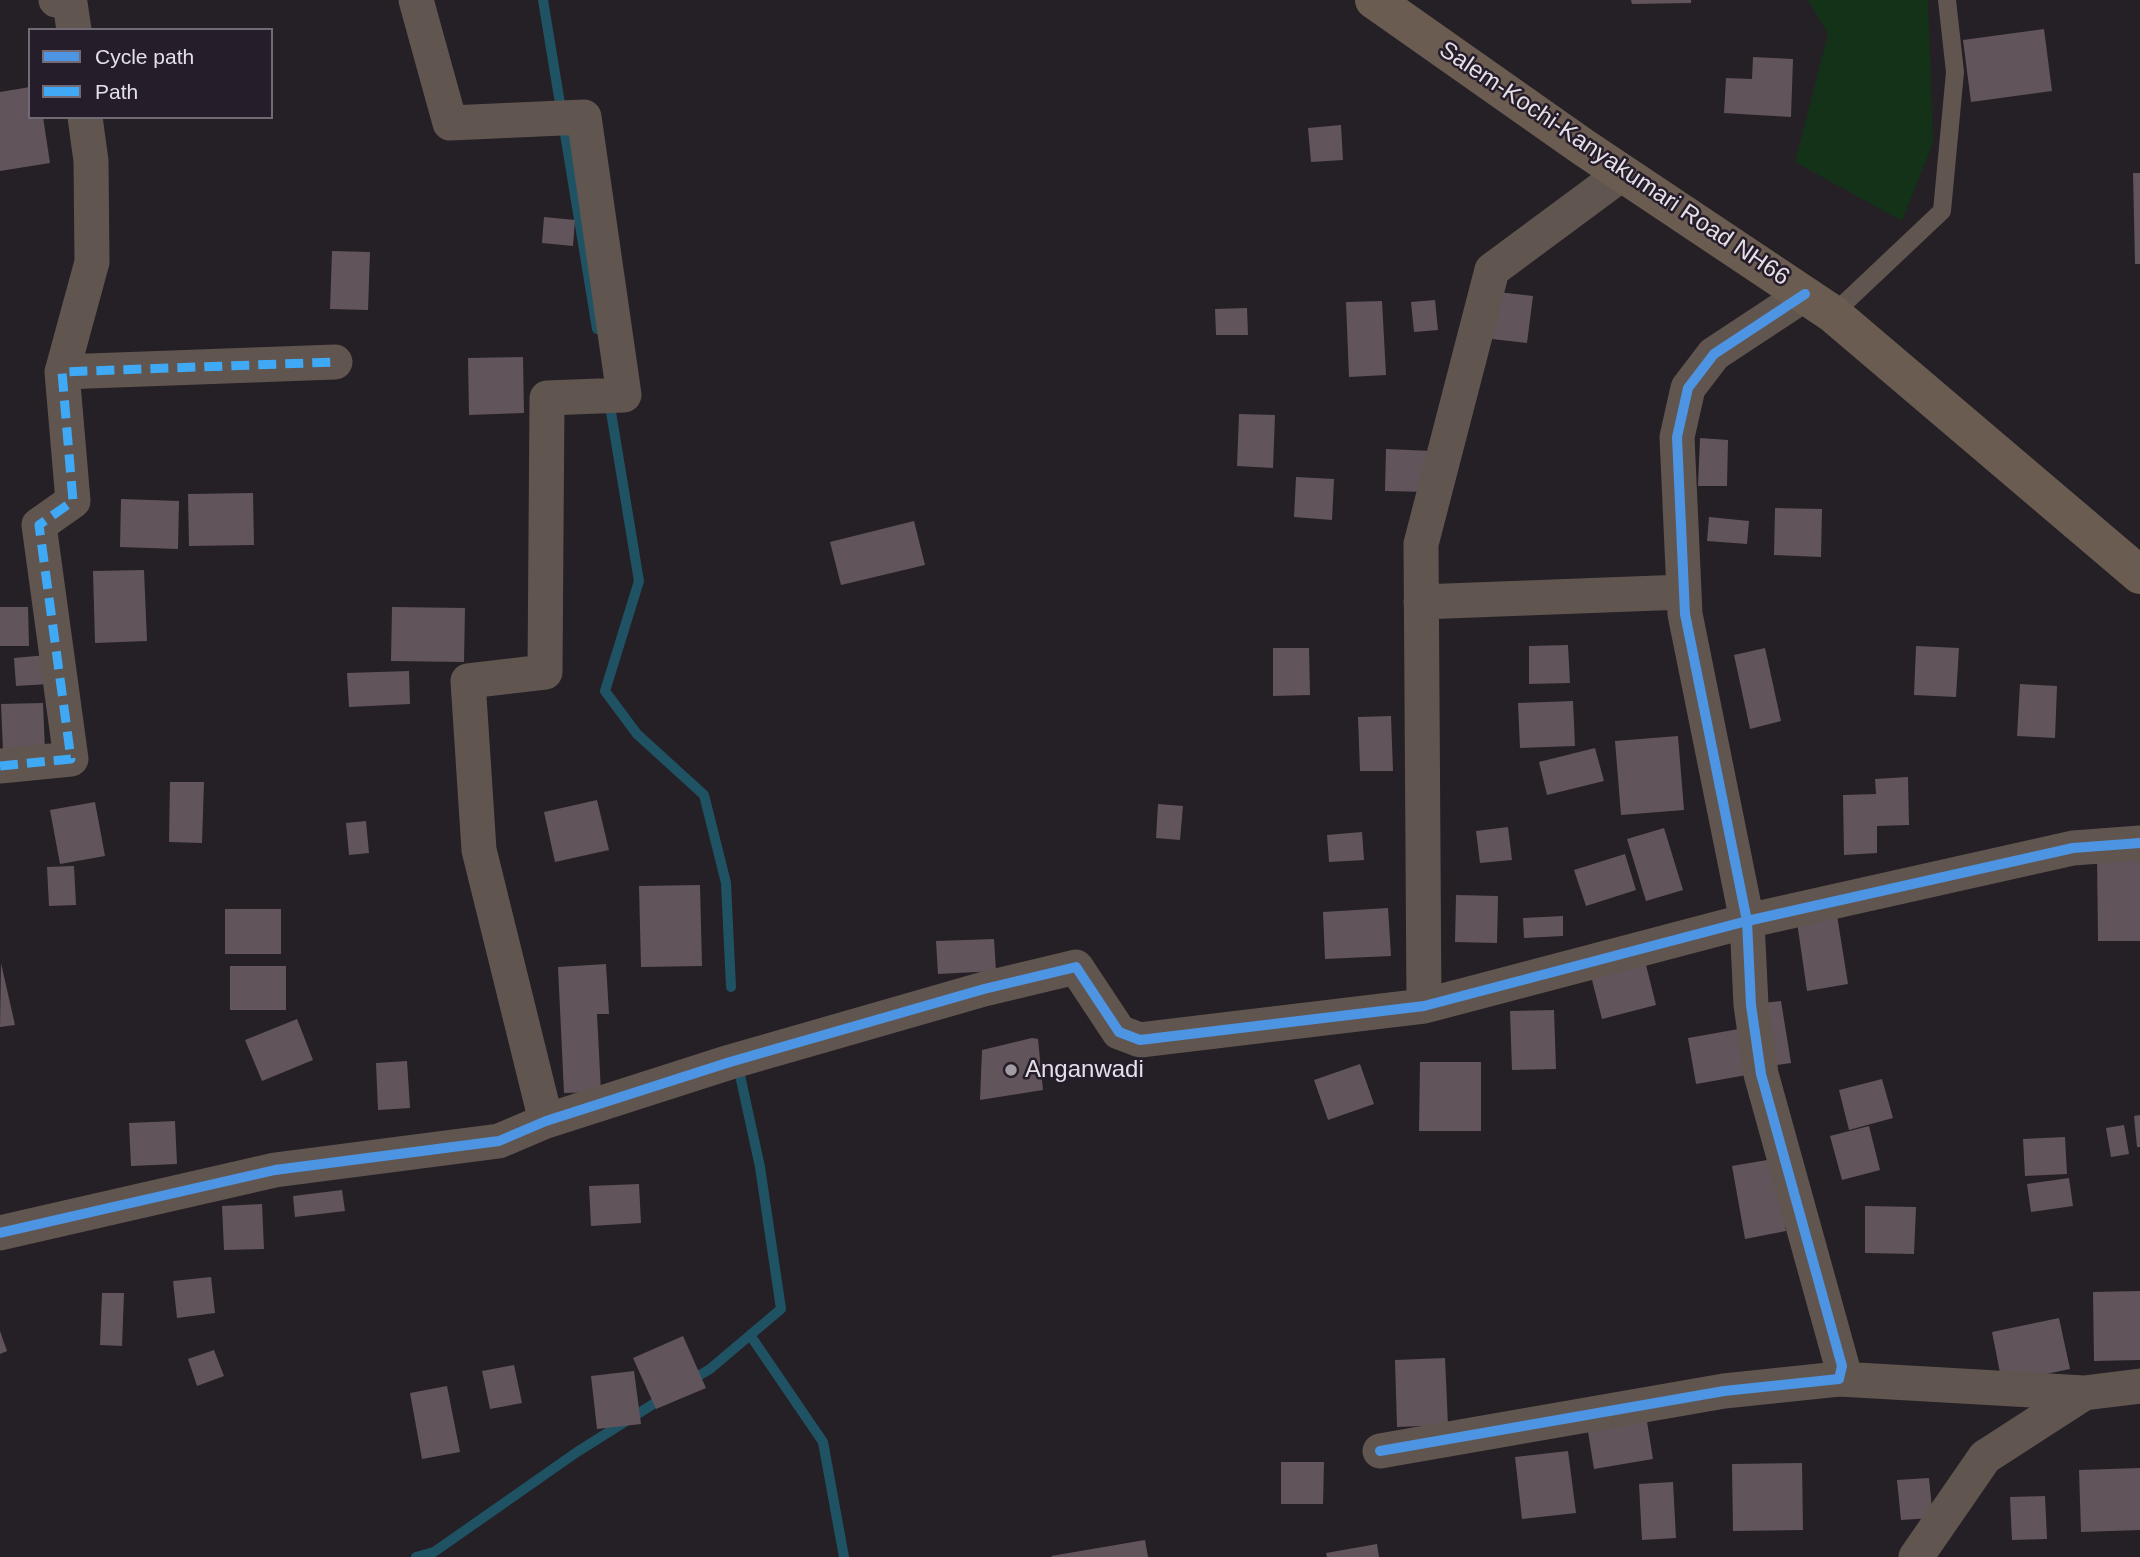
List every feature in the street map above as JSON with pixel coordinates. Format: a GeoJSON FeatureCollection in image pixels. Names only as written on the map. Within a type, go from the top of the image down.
{"type":"FeatureCollection","features":[{"type":"Feature","properties":{"kind":"highway","name":"Salem-Kochi-Kanyakumari Road NH66"},"geometry":{"type":"LineString","coordinates":[[1374,0],[1623,173],[1819,304],[2140,575]]}},
{"type":"Feature","properties":{"kind":"street"},"geometry":{"type":"LineString","coordinates":[[56,0],[70,3],[74,28]]}},
{"type":"Feature","properties":{"kind":"street"},"geometry":{"type":"LineString","coordinates":[[416,0],[450,124],[584,117],[624,395],[547,398],[545,672],[468,681],[479,850],[546,1121]]}},
{"type":"Feature","properties":{"kind":"street"},"geometry":{"type":"LineString","coordinates":[[0,766],[71,759],[39,525],[73,501],[62,372],[92,262],[91,161],[85,119]]}},
{"type":"Feature","properties":{"kind":"street"},"geometry":{"type":"LineString","coordinates":[[1424,1006],[1420,544],[1492,270],[1623,173]]}},
{"type":"Feature","properties":{"kind":"street"},"geometry":{"type":"LineString","coordinates":[[1819,304],[1714,354],[1688,388],[1677,437],[1685,614],[1747,921],[1751,1005],[1761,1074],[1842,1366],[1839,1379]]}},
{"type":"Feature","properties":{"kind":"street"},"geometry":{"type":"LineString","coordinates":[[62,372],[335,362]]}},
{"type":"Feature","properties":{"kind":"street"},"geometry":{"type":"LineString","coordinates":[[1421,602],[1684,592]]}},
{"type":"Feature","properties":{"kind":"street"},"geometry":{"type":"LineString","coordinates":[[0,1233],[275,1170],[499,1141],[546,1121],[730,1062],[984,989],[1076,967],[1118,1032],[1140,1040],[1424,1006],[1747,921],[2073,848],[2140,843]]}},
{"type":"Feature","properties":{"kind":"street"},"geometry":{"type":"LineString","coordinates":[[1380,1451],[1724,1391],[1839,1379],[2084,1393],[2140,1386]]}},
{"type":"Feature","properties":{"kind":"street"},"geometry":{"type":"LineString","coordinates":[[1916,1557],[1985,1457],[2084,1393]]}},
{"type":"Feature","properties":{"kind":"lane"},"geometry":{"type":"LineString","coordinates":[[1819,304],[1942,211],[1955,72],[1947,0]]}},
{"type":"Feature","properties":{"kind":"green space"},"geometry":{"type":"Polygon","coordinates":[[[1808,0],[1928,0],[1933,143],[1902,221],[1795,162],[1828,34],[1808,0]]]}},
{"type":"Feature","properties":{"kind":"building"},"geometry":{"type":"Polygon","coordinates":[[[1631,0],[1691,0],[1691,3],[1632,4],[1631,0]]]}},
{"type":"Feature","properties":{"kind":"building"},"geometry":{"type":"Polygon","coordinates":[[[2044,29],[2052,91],[1971,102],[1963,40],[2044,29]]]}},
{"type":"Feature","properties":{"kind":"building"},"geometry":{"type":"Polygon","coordinates":[[[1753,57],[1793,59],[1791,117],[1724,113],[1726,78],[1752,79],[1753,57]]]}},
{"type":"Feature","properties":{"kind":"building"},"geometry":{"type":"Polygon","coordinates":[[[28,87],[28,119],[43,119],[50,163],[0,171],[0,92],[28,87]]]}},
{"type":"Feature","properties":{"kind":"building"},"geometry":{"type":"Polygon","coordinates":[[[1341,125],[1343,160],[1311,162],[1308,128],[1341,125]]]}},
{"type":"Feature","properties":{"kind":"building"},"geometry":{"type":"Polygon","coordinates":[[[2133,173],[2140,173],[2140,264],[2135,264],[2133,173]]]}},
{"type":"Feature","properties":{"kind":"building"},"geometry":{"type":"Polygon","coordinates":[[[544,217],[575,220],[573,246],[542,243],[544,217]]]}},
{"type":"Feature","properties":{"kind":"building"},"geometry":{"type":"Polygon","coordinates":[[[332,251],[370,252],[368,310],[330,309],[332,251]]]}},
{"type":"Feature","properties":{"kind":"building"},"geometry":{"type":"Polygon","coordinates":[[[1498,292],[1533,296],[1527,343],[1492,339],[1498,292]]]}},
{"type":"Feature","properties":{"kind":"building"},"geometry":{"type":"Polygon","coordinates":[[[1435,300],[1438,330],[1414,332],[1411,302],[1435,300]]]}},
{"type":"Feature","properties":{"kind":"building"},"geometry":{"type":"Polygon","coordinates":[[[1382,301],[1386,375],[1349,377],[1346,302],[1382,301]]]}},
{"type":"Feature","properties":{"kind":"building"},"geometry":{"type":"Polygon","coordinates":[[[1247,308],[1248,335],[1216,335],[1215,309],[1247,308]]]}},
{"type":"Feature","properties":{"kind":"building"},"geometry":{"type":"Polygon","coordinates":[[[523,357],[524,413],[469,415],[468,358],[523,357]]]}},
{"type":"Feature","properties":{"kind":"building"},"geometry":{"type":"Polygon","coordinates":[[[1239,414],[1275,415],[1273,468],[1237,466],[1239,414]]]}},
{"type":"Feature","properties":{"kind":"building"},"geometry":{"type":"Polygon","coordinates":[[[1700,438],[1728,440],[1727,486],[1698,486],[1700,438]]]}},
{"type":"Feature","properties":{"kind":"building"},"geometry":{"type":"Polygon","coordinates":[[[1386,449],[1432,451],[1430,492],[1385,491],[1386,449]]]}},
{"type":"Feature","properties":{"kind":"building"},"geometry":{"type":"Polygon","coordinates":[[[1296,477],[1334,479],[1332,520],[1294,517],[1296,477]]]}},
{"type":"Feature","properties":{"kind":"building"},"geometry":{"type":"Polygon","coordinates":[[[253,493],[254,545],[189,546],[188,494],[253,493]]]}},
{"type":"Feature","properties":{"kind":"building"},"geometry":{"type":"Polygon","coordinates":[[[121,499],[179,501],[178,549],[120,547],[121,499]]]}},
{"type":"Feature","properties":{"kind":"building"},"geometry":{"type":"Polygon","coordinates":[[[1775,508],[1822,509],[1821,557],[1774,555],[1775,508]]]}},
{"type":"Feature","properties":{"kind":"building"},"geometry":{"type":"Polygon","coordinates":[[[1709,517],[1749,521],[1747,544],[1707,541],[1709,517]]]}},
{"type":"Feature","properties":{"kind":"building"},"geometry":{"type":"Polygon","coordinates":[[[914,521],[925,565],[841,585],[830,542],[914,521]]]}},
{"type":"Feature","properties":{"kind":"building"},"geometry":{"type":"Polygon","coordinates":[[[144,570],[147,641],[95,643],[93,571],[144,570]]]}},
{"type":"Feature","properties":{"kind":"building"},"geometry":{"type":"Polygon","coordinates":[[[0,607],[28,607],[29,646],[0,646],[0,607]]]}},
{"type":"Feature","properties":{"kind":"building"},"geometry":{"type":"Polygon","coordinates":[[[392,607],[465,608],[464,662],[391,661],[392,607]]]}},
{"type":"Feature","properties":{"kind":"building"},"geometry":{"type":"Polygon","coordinates":[[[1568,645],[1570,683],[1529,684],[1529,646],[1568,645]]]}},
{"type":"Feature","properties":{"kind":"building"},"geometry":{"type":"Polygon","coordinates":[[[1916,646],[1959,648],[1956,697],[1914,695],[1916,646]]]}},
{"type":"Feature","properties":{"kind":"building"},"geometry":{"type":"Polygon","coordinates":[[[1273,648],[1309,648],[1310,695],[1273,696],[1273,648]]]}},
{"type":"Feature","properties":{"kind":"building"},"geometry":{"type":"Polygon","coordinates":[[[1765,648],[1781,721],[1750,729],[1734,655],[1765,648]]]}},
{"type":"Feature","properties":{"kind":"building"},"geometry":{"type":"Polygon","coordinates":[[[47,655],[49,684],[16,686],[14,658],[47,655]]]}},
{"type":"Feature","properties":{"kind":"building"},"geometry":{"type":"Polygon","coordinates":[[[409,671],[410,704],[349,707],[347,673],[409,671]]]}},
{"type":"Feature","properties":{"kind":"building"},"geometry":{"type":"Polygon","coordinates":[[[2020,684],[2057,686],[2055,738],[2017,736],[2020,684]]]}},
{"type":"Feature","properties":{"kind":"building"},"geometry":{"type":"Polygon","coordinates":[[[1573,701],[1575,746],[1520,748],[1518,703],[1573,701]]]}},
{"type":"Feature","properties":{"kind":"building"},"geometry":{"type":"Polygon","coordinates":[[[43,703],[45,750],[3,751],[1,704],[43,703]]]}},
{"type":"Feature","properties":{"kind":"building"},"geometry":{"type":"Polygon","coordinates":[[[1391,716],[1393,771],[1360,771],[1358,717],[1391,716]]]}},
{"type":"Feature","properties":{"kind":"building"},"geometry":{"type":"Polygon","coordinates":[[[1678,736],[1684,810],[1621,815],[1615,741],[1678,736]]]}},
{"type":"Feature","properties":{"kind":"building"},"geometry":{"type":"Polygon","coordinates":[[[1595,748],[1604,781],[1547,795],[1539,762],[1595,748]]]}},
{"type":"Feature","properties":{"kind":"building"},"geometry":{"type":"Polygon","coordinates":[[[1908,777],[1909,825],[1877,826],[1877,853],[1844,855],[1843,795],[1876,794],[1875,779],[1908,777]]]}},
{"type":"Feature","properties":{"kind":"building"},"geometry":{"type":"Polygon","coordinates":[[[170,782],[204,782],[202,843],[169,842],[170,782]]]}},
{"type":"Feature","properties":{"kind":"building"},"geometry":{"type":"Polygon","coordinates":[[[597,800],[609,850],[555,862],[544,812],[597,800]]]}},
{"type":"Feature","properties":{"kind":"building"},"geometry":{"type":"Polygon","coordinates":[[[95,802],[105,856],[60,864],[50,810],[95,802]]]}},
{"type":"Feature","properties":{"kind":"building"},"geometry":{"type":"Polygon","coordinates":[[[1158,804],[1183,806],[1180,840],[1156,838],[1158,804]]]}},
{"type":"Feature","properties":{"kind":"building"},"geometry":{"type":"Polygon","coordinates":[[[366,821],[369,853],[349,855],[346,823],[366,821]]]}},
{"type":"Feature","properties":{"kind":"building"},"geometry":{"type":"Polygon","coordinates":[[[1508,827],[1512,860],[1480,863],[1476,831],[1508,827]]]}},
{"type":"Feature","properties":{"kind":"building"},"geometry":{"type":"Polygon","coordinates":[[[1664,828],[1683,890],[1646,901],[1627,839],[1664,828]]]}},
{"type":"Feature","properties":{"kind":"building"},"geometry":{"type":"Polygon","coordinates":[[[1362,832],[1364,860],[1329,862],[1327,835],[1362,832]]]}},
{"type":"Feature","properties":{"kind":"building"},"geometry":{"type":"Polygon","coordinates":[[[1625,854],[1636,890],[1586,906],[1574,870],[1625,854]]]}},
{"type":"Feature","properties":{"kind":"building"},"geometry":{"type":"Polygon","coordinates":[[[2140,854],[2140,941],[2098,941],[2097,855],[2140,854]]]}},
{"type":"Feature","properties":{"kind":"building"},"geometry":{"type":"Polygon","coordinates":[[[74,866],[76,905],[49,906],[47,867],[74,866]]]}},
{"type":"Feature","properties":{"kind":"building"},"geometry":{"type":"Polygon","coordinates":[[[700,885],[702,966],[641,967],[639,886],[700,885]]]}},
{"type":"Feature","properties":{"kind":"building"},"geometry":{"type":"Polygon","coordinates":[[[1456,895],[1498,896],[1497,943],[1455,942],[1456,895]]]}},
{"type":"Feature","properties":{"kind":"building"},"geometry":{"type":"Polygon","coordinates":[[[1388,908],[1391,956],[1325,959],[1323,912],[1388,908]]]}},
{"type":"Feature","properties":{"kind":"building"},"geometry":{"type":"Polygon","coordinates":[[[225,909],[281,909],[281,954],[225,954],[225,909]]]}},
{"type":"Feature","properties":{"kind":"building"},"geometry":{"type":"Polygon","coordinates":[[[1836,909],[1848,984],[1807,991],[1796,915],[1836,909]]]}},
{"type":"Feature","properties":{"kind":"building"},"geometry":{"type":"Polygon","coordinates":[[[1563,916],[1563,936],[1524,938],[1523,918],[1563,916]]]}},
{"type":"Feature","properties":{"kind":"building"},"geometry":{"type":"Polygon","coordinates":[[[994,939],[996,971],[938,974],[936,941],[994,939]]]}},
{"type":"Feature","properties":{"kind":"building"},"geometry":{"type":"Polygon","coordinates":[[[1645,961],[1656,1005],[1602,1019],[1591,976],[1645,961]]]}},
{"type":"Feature","properties":{"kind":"building"},"geometry":{"type":"Polygon","coordinates":[[[1,963],[15,1025],[0,1027],[1,963]]]}},
{"type":"Feature","properties":{"kind":"building"},"geometry":{"type":"Polygon","coordinates":[[[606,964],[609,1014],[597,1014],[601,1092],[564,1093],[558,967],[606,964]]]}},
{"type":"Feature","properties":{"kind":"building"},"geometry":{"type":"Polygon","coordinates":[[[230,966],[286,966],[286,1010],[230,1010],[230,966]]]}},
{"type":"Feature","properties":{"kind":"building"},"geometry":{"type":"Polygon","coordinates":[[[1781,1001],[1791,1063],[1763,1067],[1754,1004],[1781,1001]]]}},
{"type":"Feature","properties":{"kind":"building"},"geometry":{"type":"Polygon","coordinates":[[[1554,1010],[1556,1069],[1512,1070],[1510,1011],[1554,1010]]]}},
{"type":"Feature","properties":{"kind":"building"},"geometry":{"type":"Polygon","coordinates":[[[297,1019],[313,1060],[262,1081],[245,1040],[297,1019]]]}},
{"type":"Feature","properties":{"kind":"building"},"geometry":{"type":"Polygon","coordinates":[[[1750,1027],[1758,1073],[1696,1084],[1688,1038],[1750,1027]]]}},
{"type":"Feature","properties":{"kind":"building","name":"Anganwadi"},"geometry":{"type":"Polygon","coordinates":[[[1032,1038],[1038,1039],[1043,1090],[980,1100],[982,1050],[1032,1038]]]}},
{"type":"Feature","properties":{"kind":"building"},"geometry":{"type":"Polygon","coordinates":[[[407,1061],[410,1108],[378,1110],[376,1063],[407,1061]]]}},
{"type":"Feature","properties":{"kind":"building"},"geometry":{"type":"Polygon","coordinates":[[[1420,1062],[1481,1062],[1481,1131],[1419,1131],[1420,1062]]]}},
{"type":"Feature","properties":{"kind":"building"},"geometry":{"type":"Polygon","coordinates":[[[1360,1064],[1374,1104],[1328,1120],[1314,1080],[1360,1064]]]}},
{"type":"Feature","properties":{"kind":"building"},"geometry":{"type":"Polygon","coordinates":[[[1882,1079],[1893,1118],[1849,1130],[1839,1090],[1882,1079]]]}},
{"type":"Feature","properties":{"kind":"building"},"geometry":{"type":"Polygon","coordinates":[[[2140,1115],[2140,1147],[2137,1147],[2134,1116],[2140,1115]]]}},
{"type":"Feature","properties":{"kind":"building"},"geometry":{"type":"Polygon","coordinates":[[[175,1121],[177,1164],[131,1166],[129,1123],[175,1121]]]}},
{"type":"Feature","properties":{"kind":"building"},"geometry":{"type":"Polygon","coordinates":[[[2124,1125],[2129,1154],[2111,1157],[2106,1128],[2124,1125]]]}},
{"type":"Feature","properties":{"kind":"building"},"geometry":{"type":"Polygon","coordinates":[[[1869,1126],[1880,1170],[1842,1180],[1830,1136],[1869,1126]]]}},
{"type":"Feature","properties":{"kind":"building"},"geometry":{"type":"Polygon","coordinates":[[[2065,1137],[2067,1174],[2025,1176],[2023,1139],[2065,1137]]]}},
{"type":"Feature","properties":{"kind":"building"},"geometry":{"type":"Polygon","coordinates":[[[1773,1159],[1786,1231],[1745,1239],[1732,1166],[1773,1159]]]}},
{"type":"Feature","properties":{"kind":"building"},"geometry":{"type":"Polygon","coordinates":[[[2069,1178],[2073,1206],[2031,1212],[2027,1184],[2069,1178]]]}},
{"type":"Feature","properties":{"kind":"building"},"geometry":{"type":"Polygon","coordinates":[[[639,1184],[641,1223],[591,1226],[589,1186],[639,1184]]]}},
{"type":"Feature","properties":{"kind":"building"},"geometry":{"type":"Polygon","coordinates":[[[342,1190],[345,1211],[295,1217],[293,1196],[342,1190]]]}},
{"type":"Feature","properties":{"kind":"building"},"geometry":{"type":"Polygon","coordinates":[[[262,1204],[264,1249],[224,1250],[222,1206],[262,1204]]]}},
{"type":"Feature","properties":{"kind":"building"},"geometry":{"type":"Polygon","coordinates":[[[1865,1206],[1916,1207],[1914,1254],[1865,1253],[1865,1206]]]}},
{"type":"Feature","properties":{"kind":"building"},"geometry":{"type":"Polygon","coordinates":[[[211,1277],[215,1313],[177,1318],[173,1281],[211,1277]]]}},
{"type":"Feature","properties":{"kind":"building"},"geometry":{"type":"Polygon","coordinates":[[[2140,1291],[2140,1360],[2094,1361],[2093,1292],[2140,1291]]]}},
{"type":"Feature","properties":{"kind":"building"},"geometry":{"type":"Polygon","coordinates":[[[102,1293],[124,1293],[122,1346],[100,1345],[102,1293]]]}},
{"type":"Feature","properties":{"kind":"building"},"geometry":{"type":"Polygon","coordinates":[[[2059,1318],[2070,1369],[2002,1383],[1992,1332],[2059,1318]]]}},
{"type":"Feature","properties":{"kind":"building"},"geometry":{"type":"Polygon","coordinates":[[[0,1331],[7,1351],[0,1354],[0,1331]]]}},
{"type":"Feature","properties":{"kind":"building"},"geometry":{"type":"Polygon","coordinates":[[[683,1336],[706,1388],[656,1409],[633,1358],[683,1336]]]}},
{"type":"Feature","properties":{"kind":"building"},"geometry":{"type":"Polygon","coordinates":[[[214,1350],[224,1376],[197,1386],[188,1359],[214,1350]]]}},
{"type":"Feature","properties":{"kind":"building"},"geometry":{"type":"Polygon","coordinates":[[[1445,1358],[1448,1425],[1397,1427],[1395,1360],[1445,1358]]]}},
{"type":"Feature","properties":{"kind":"building"},"geometry":{"type":"Polygon","coordinates":[[[514,1365],[522,1403],[490,1409],[482,1371],[514,1365]]]}},
{"type":"Feature","properties":{"kind":"building"},"geometry":{"type":"Polygon","coordinates":[[[634,1371],[641,1424],[597,1429],[591,1376],[634,1371]]]}},
{"type":"Feature","properties":{"kind":"building"},"geometry":{"type":"Polygon","coordinates":[[[447,1386],[460,1452],[422,1459],[410,1393],[447,1386]]]}},
{"type":"Feature","properties":{"kind":"building"},"geometry":{"type":"Polygon","coordinates":[[[1645,1409],[1653,1459],[1594,1469],[1586,1419],[1645,1409]]]}},
{"type":"Feature","properties":{"kind":"building"},"geometry":{"type":"Polygon","coordinates":[[[1568,1451],[1576,1513],[1522,1519],[1515,1457],[1568,1451]]]}},
{"type":"Feature","properties":{"kind":"building"},"geometry":{"type":"Polygon","coordinates":[[[1281,1462],[1324,1462],[1323,1504],[1281,1504],[1281,1462]]]}},
{"type":"Feature","properties":{"kind":"building"},"geometry":{"type":"Polygon","coordinates":[[[1802,1463],[1803,1530],[1733,1531],[1732,1464],[1802,1463]]]}},
{"type":"Feature","properties":{"kind":"building"},"geometry":{"type":"Polygon","coordinates":[[[2140,1468],[2140,1530],[2081,1532],[2079,1470],[2140,1468]]]}},
{"type":"Feature","properties":{"kind":"building"},"geometry":{"type":"Polygon","coordinates":[[[1929,1478],[1933,1518],[1901,1520],[1897,1480],[1929,1478]]]}},
{"type":"Feature","properties":{"kind":"building"},"geometry":{"type":"Polygon","coordinates":[[[1673,1482],[1676,1538],[1642,1540],[1639,1484],[1673,1482]]]}},
{"type":"Feature","properties":{"kind":"building"},"geometry":{"type":"Polygon","coordinates":[[[2045,1496],[2047,1539],[2012,1540],[2010,1497],[2045,1496]]]}},
{"type":"Feature","properties":{"kind":"building"},"geometry":{"type":"Polygon","coordinates":[[[1145,1540],[1148,1557],[1051,1556],[1145,1540]]]}},
{"type":"Feature","properties":{"kind":"building"},"geometry":{"type":"Polygon","coordinates":[[[1377,1544],[1379,1557],[1327,1557],[1326,1553],[1377,1544]]]}},
{"type":"Feature","properties":{"kind":"waterway"},"geometry":{"type":"LineString","coordinates":[[543,0],[597,329]]}},
{"type":"Feature","properties":{"kind":"waterway"},"geometry":{"type":"LineString","coordinates":[[609,400],[639,581],[605,691],[637,734],[704,795],[726,883],[731,987]]}},
{"type":"Feature","properties":{"kind":"waterway"},"geometry":{"type":"LineString","coordinates":[[688,1382],[710,1369],[781,1309],[760,1167],[738,1066]]}},
{"type":"Feature","properties":{"kind":"waterway"},"geometry":{"type":"LineString","coordinates":[[750,1335],[823,1442],[844,1557]]}},
{"type":"Feature","properties":{"kind":"waterway"},"geometry":{"type":"LineString","coordinates":[[416,1557],[434,1552],[577,1452],[666,1396]]}},
{"type":"Feature","properties":{"kind":"marked path"},"geometry":{"type":"LineString","coordinates":[[0,766],[71,759],[39,525],[73,501],[62,372],[335,362]]}},
{"type":"Feature","properties":{"kind":"cycle path"},"geometry":{"type":"LineString","coordinates":[[1380,1451],[1724,1391],[1839,1379],[1842,1366],[1761,1074],[1751,1005],[1747,921],[1685,614],[1677,437],[1688,388],[1714,354],[1805,294]]}},
{"type":"Feature","properties":{"kind":"cycle path"},"geometry":{"type":"LineString","coordinates":[[0,1233],[275,1170],[499,1141],[546,1121],[730,1062],[984,989],[1076,967],[1119,1032],[1140,1040],[1424,1006],[1747,921],[2073,848],[2140,843]]}},
{"type":"Feature","properties":{"kind":"place","name":"Anganwadi"},"geometry":{"type":"Point","coordinates":[1011,1070]}}]}
